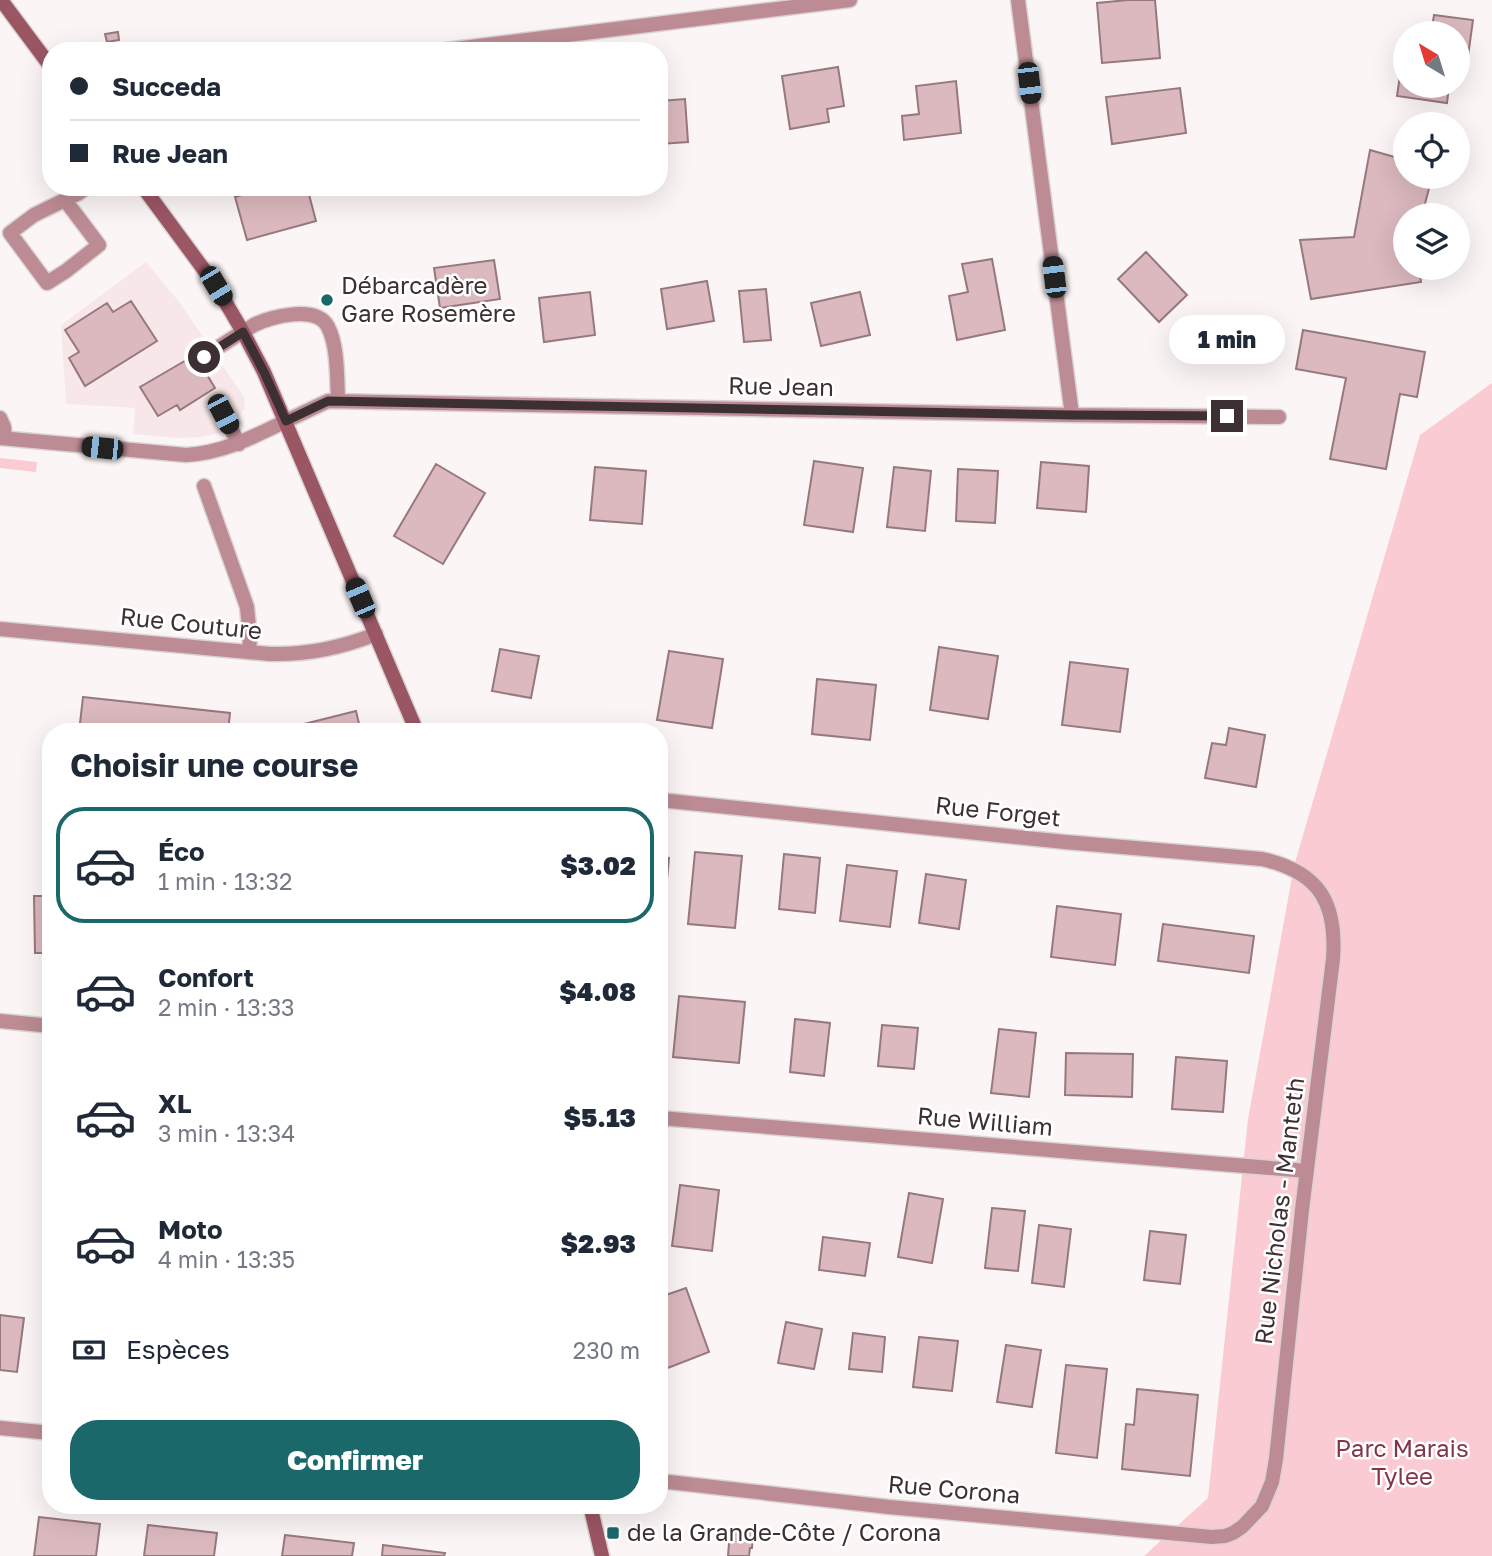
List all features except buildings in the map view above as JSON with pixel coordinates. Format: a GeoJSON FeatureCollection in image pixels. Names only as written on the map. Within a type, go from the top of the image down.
{"type":"FeatureCollection","features":[{"type":"Feature","properties":{"kind":"main road"},"geometry":{"type":"LineString","coordinates":[[1,0],[42,55]]}},
{"type":"Feature","properties":{"kind":"main road"},"geometry":{"type":"LineString","coordinates":[[149,196],[201,264],[264,372],[413,723]]}},
{"type":"Feature","properties":{"kind":"main road"},"geometry":{"type":"LineString","coordinates":[[592,1514],[602,1556]]}},
{"type":"Feature","properties":{"kind":"street"},"geometry":{"type":"LineString","coordinates":[[511,42],[850,0]]}},
{"type":"Feature","properties":{"kind":"street"},"geometry":{"type":"LineString","coordinates":[[1018,0],[1072,415]]}},
{"type":"Feature","properties":{"kind":"street"},"geometry":{"type":"LineString","coordinates":[[65,200],[99,245],[47,283],[10,233],[34,215],[72,196]]}},
{"type":"Feature","properties":{"kind":"street"},"geometry":{"type":"LineString","coordinates":[[204,357],[264,321],[302,314],[318,316],[328,327],[332,338],[338,401]]}},
{"type":"Feature","properties":{"kind":"street","name":"Rue Jean"},"geometry":{"type":"LineString","coordinates":[[3,438],[174,455],[206,454],[239,444],[328,401],[1279,417]]}},
{"type":"Feature","properties":{"kind":"street"},"geometry":{"type":"LineString","coordinates":[[217,402],[239,444]]}},
{"type":"Feature","properties":{"kind":"street"},"geometry":{"type":"LineString","coordinates":[[0,418],[4,427],[3,438]]}},
{"type":"Feature","properties":{"kind":"street"},"geometry":{"type":"LineString","coordinates":[[204,486],[247,607],[249,652]]}},
{"type":"Feature","properties":{"kind":"street","name":"Rue Couture"},"geometry":{"type":"LineString","coordinates":[[0,629],[270,654],[306,653],[376,634]]}},
{"type":"Feature","properties":{"kind":"street","name":"Rue Forget"},"geometry":{"type":"LineString","coordinates":[[668,801],[1065,842],[1262,859],[1290,867],[1303,874],[1321,894]]}},
{"type":"Feature","properties":{"kind":"street","name":"Rue Nicholas - Manteth"},"geometry":{"type":"LineString","coordinates":[[1242,1527],[1262,1506],[1272,1482],[1276,1459],[1300,1220],[1333,959],[1333,922],[1321,894]]}},
{"type":"Feature","properties":{"kind":"street"},"geometry":{"type":"LineString","coordinates":[[0,1021],[42,1025]]}},
{"type":"Feature","properties":{"kind":"street","name":"Rue William"},"geometry":{"type":"LineString","coordinates":[[668,1119],[1307,1171]]}},
{"type":"Feature","properties":{"kind":"street"},"geometry":{"type":"LineString","coordinates":[[0,1428],[42,1432]]}},
{"type":"Feature","properties":{"kind":"street","name":"Rue Corona"},"geometry":{"type":"LineString","coordinates":[[668,1482],[888,1507],[1198,1536],[1225,1536],[1242,1527]]}},
{"type":"Feature","properties":{"kind":"shaded area"},"geometry":{"type":"Polygon","coordinates":[[[146,262],[180,303],[244,397],[245,408],[238,417],[242,424],[224,432],[199,437],[133,434],[135,408],[66,404],[61,325],[146,262]]]}},
{"type":"Feature","properties":{"kind":"green space","name":"Parc Marais Tylee"},"geometry":{"type":"Polygon","coordinates":[[[1492,383],[1492,1556],[1144,1556],[1208,1498],[1248,1119],[1294,866],[1420,435],[1492,383]]]}},
{"type":"Feature","properties":{"kind":"green space"},"geometry":{"type":"Polygon","coordinates":[[[0,458],[37,462],[36,472],[0,468],[0,458]]]}},
{"type":"Feature","properties":{"kind":"place","name":"Débarcadère Gare Rosemère"},"geometry":{"type":"Point","coordinates":[327,300]}},
{"type":"Feature","properties":{"kind":"place","name":"de la Grande-Côte / Corona"},"geometry":{"type":"Point","coordinates":[613,1533]}},
{"type":"Feature","properties":{"kind":"route"},"geometry":{"type":"LineString","coordinates":[[204,357],[243,332],[286,421],[328,401],[1227,416]]}}]}
